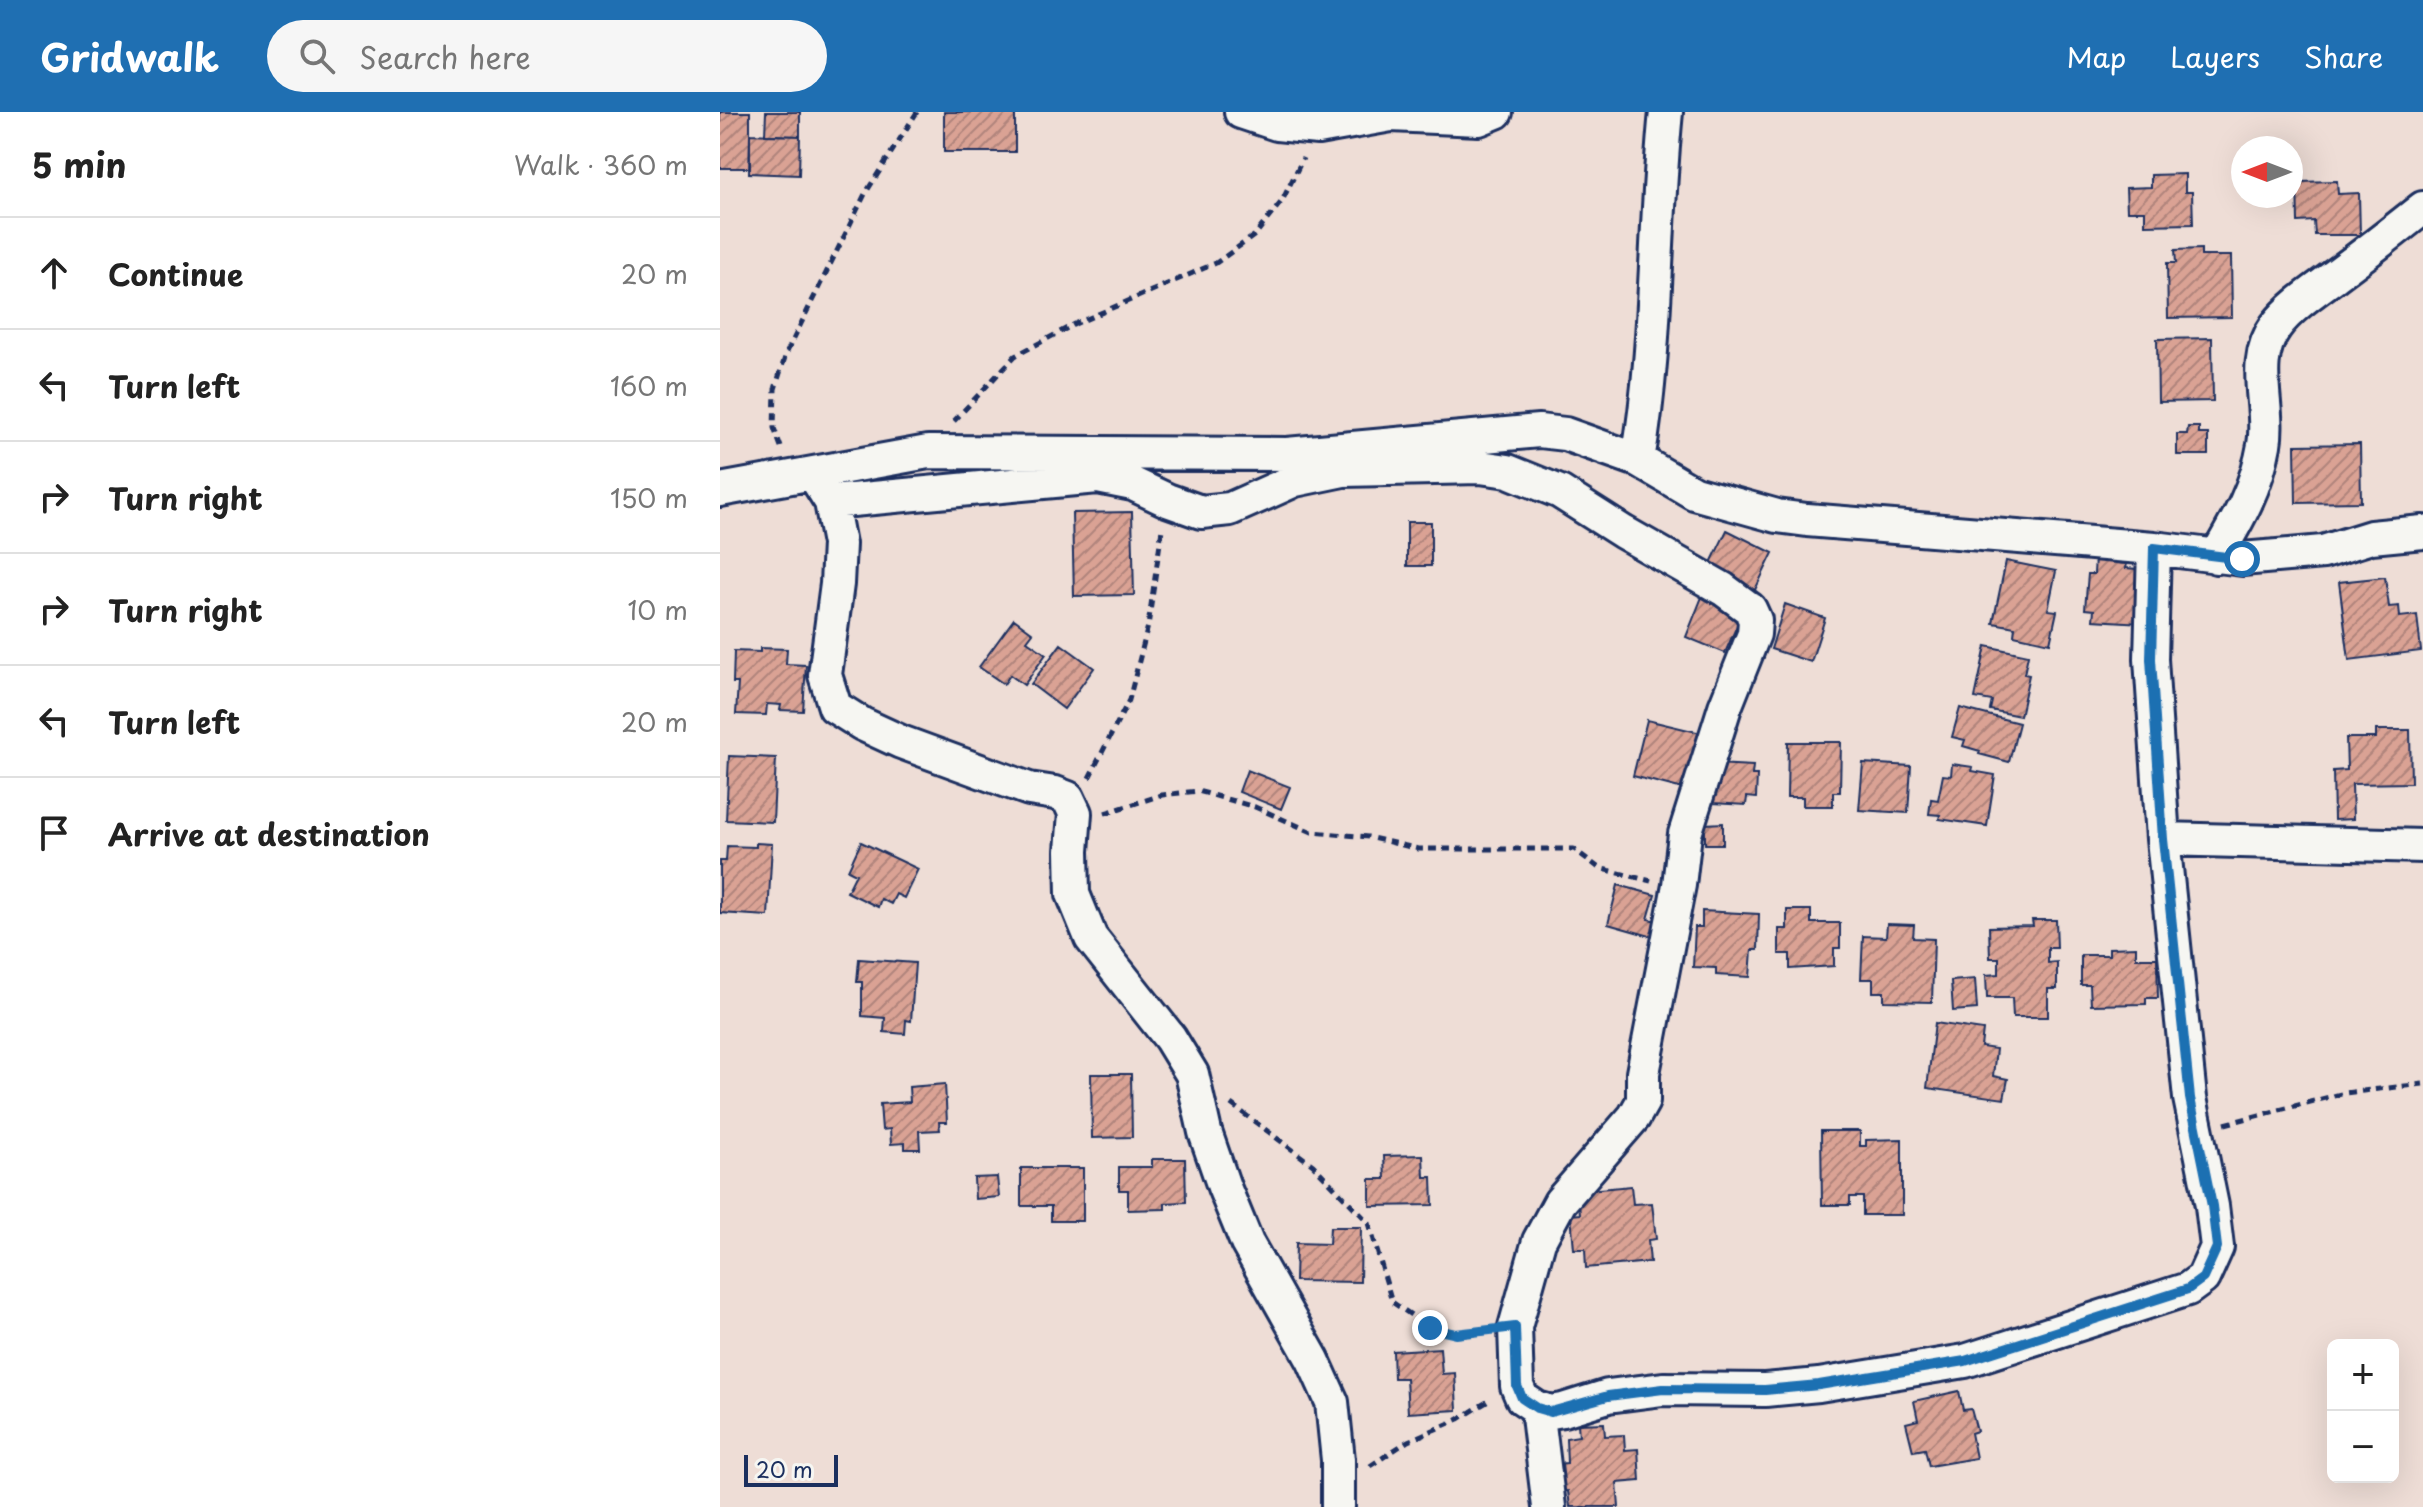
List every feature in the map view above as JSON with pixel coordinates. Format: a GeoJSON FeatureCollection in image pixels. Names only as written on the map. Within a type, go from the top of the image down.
{"type":"FeatureCollection","features":[{"type":"Feature","properties":{"kind":"street"},"geometry":{"type":"LineString","coordinates":[[1241,112],[1277,124],[1318,128],[1391,115],[1479,119],[1496,112]]}},
{"type":"Feature","properties":{"kind":"street"},"geometry":{"type":"LineString","coordinates":[[1638,460],[1651,356],[1658,188],[1666,112]]}},
{"type":"Feature","properties":{"kind":"street"},"geometry":{"type":"LineString","coordinates":[[2216,557],[2245,508],[2258,475],[2265,441],[2261,382],[2264,352],[2275,326],[2302,301],[2423,208]]}},
{"type":"Feature","properties":{"kind":"street"},"geometry":{"type":"LineString","coordinates":[[720,490],[928,452],[1287,454],[1539,431],[1565,434],[1638,460],[1694,493],[1777,516],[2154,548],[2242,559],[2323,552],[2371,537],[2423,532]]}},
{"type":"Feature","properties":{"kind":"street"},"geometry":{"type":"LineString","coordinates":[[831,502],[1098,477],[1133,484],[1201,512],[1230,509],[1295,480],[1343,470],[1480,467],[1508,471],[1560,492],[1750,609],[1755,620],[1754,634],[1725,707],[1685,834],[1679,885],[1643,1073],[1643,1101],[1634,1117],[1560,1202],[1539,1241],[1515,1327],[1549,1507]]}},
{"type":"Feature","properties":{"kind":"street"},"geometry":{"type":"LineString","coordinates":[[803,476],[831,502],[839,544],[825,675],[835,707],[901,742],[1029,789],[1068,798],[1075,821],[1073,894],[1091,938],[1170,1038],[1192,1074],[1205,1132],[1247,1243],[1313,1360],[1332,1402],[1338,1460],[1338,1502]]}},
{"type":"Feature","properties":{"kind":"street"},"geometry":{"type":"LineString","coordinates":[[1527,1397],[1551,1412],[1608,1396],[1663,1389],[1765,1390],[1819,1385],[1965,1361],[2188,1289],[2203,1278],[2217,1247],[2190,1098],[2163,839],[2151,659],[2154,548]]}},
{"type":"Feature","properties":{"kind":"street"},"geometry":{"type":"LineString","coordinates":[[2163,839],[2423,846]]}},
{"type":"Feature","properties":{"kind":"path"},"geometry":{"type":"LineString","coordinates":[[803,476],[774,428],[775,389],[786,354],[865,194],[917,112]]}},
{"type":"Feature","properties":{"kind":"path"},"geometry":{"type":"LineString","coordinates":[[928,452],[972,399],[1015,356],[1075,324],[1216,263],[1255,235],[1282,201],[1318,128]]}},
{"type":"Feature","properties":{"kind":"path"},"geometry":{"type":"LineString","coordinates":[[1167,500],[1148,626],[1129,700],[1075,805],[1075,821],[1162,795],[1198,791],[1255,807],[1312,832],[1368,837],[1419,849],[1574,849],[1599,868],[1635,879],[1679,885]]}},
{"type":"Feature","properties":{"kind":"path"},"geometry":{"type":"LineString","coordinates":[[1192,1074],[1313,1165],[1369,1223],[1392,1302],[1430,1328],[1456,1334],[1515,1327]]}},
{"type":"Feature","properties":{"kind":"path"},"geometry":{"type":"LineString","coordinates":[[2197,1133],[2345,1093],[2423,1084]]}},
{"type":"Feature","properties":{"kind":"path"},"geometry":{"type":"LineString","coordinates":[[1338,1502],[1374,1462],[1408,1441],[1459,1419],[1527,1397]]}},
{"type":"Feature","properties":{"kind":"building"},"geometry":{"type":"Polygon","coordinates":[[[720,112],[750,112],[750,168],[720,168],[720,112]]]}},
{"type":"Feature","properties":{"kind":"building"},"geometry":{"type":"Polygon","coordinates":[[[766,112],[800,112],[800,136],[765,135],[766,112]]]}},
{"type":"Feature","properties":{"kind":"building"},"geometry":{"type":"Polygon","coordinates":[[[944,112],[1015,112],[1015,152],[944,152],[944,112]]]}},
{"type":"Feature","properties":{"kind":"building"},"geometry":{"type":"Polygon","coordinates":[[[750,134],[800,136],[799,175],[749,173],[750,134]]]}},
{"type":"Feature","properties":{"kind":"building"},"geometry":{"type":"Polygon","coordinates":[[[2185,174],[2185,192],[2192,192],[2193,224],[2145,225],[2145,211],[2127,211],[2126,188],[2151,187],[2151,175],[2185,174]]]}},
{"type":"Feature","properties":{"kind":"building"},"geometry":{"type":"Polygon","coordinates":[[[2337,181],[2338,194],[2359,193],[2360,235],[2315,235],[2314,221],[2298,222],[2298,208],[2303,208],[2303,182],[2337,181]]]}},
{"type":"Feature","properties":{"kind":"building"},"geometry":{"type":"Polygon","coordinates":[[[2201,249],[2201,256],[2231,256],[2232,317],[2168,318],[2167,263],[2176,263],[2175,250],[2201,249]]]}},
{"type":"Feature","properties":{"kind":"building"},"geometry":{"type":"Polygon","coordinates":[[[2212,338],[2213,401],[2158,402],[2157,339],[2212,338]]]}},
{"type":"Feature","properties":{"kind":"building"},"geometry":{"type":"Polygon","coordinates":[[[2188,427],[2199,427],[2199,434],[2208,434],[2208,455],[2177,455],[2177,434],[2187,434],[2188,427]]]}},
{"type":"Feature","properties":{"kind":"building"},"geometry":{"type":"Polygon","coordinates":[[[2360,444],[2361,502],[2296,503],[2295,445],[2360,444]]]}},
{"type":"Feature","properties":{"kind":"building"},"geometry":{"type":"Polygon","coordinates":[[[1132,512],[1134,595],[1074,596],[1072,513],[1132,512]]]}},
{"type":"Feature","properties":{"kind":"building"},"geometry":{"type":"Polygon","coordinates":[[[1407,522],[1431,522],[1431,566],[1407,566],[1407,522]]]}},
{"type":"Feature","properties":{"kind":"building"},"geometry":{"type":"Polygon","coordinates":[[[1727,530],[1773,553],[1753,594],[1707,571],[1727,530]]]}},
{"type":"Feature","properties":{"kind":"building"},"geometry":{"type":"Polygon","coordinates":[[[2095,556],[2117,558],[2117,563],[2127,564],[2126,568],[2137,569],[2136,585],[2145,585],[2142,623],[2093,620],[2094,610],[2085,609],[2088,574],[2094,574],[2095,556]]]}},
{"type":"Feature","properties":{"kind":"building"},"geometry":{"type":"Polygon","coordinates":[[[2006,561],[2056,571],[2048,610],[2057,611],[2050,643],[2014,635],[2015,627],[1993,623],[2006,561]]]}},
{"type":"Feature","properties":{"kind":"building"},"geometry":{"type":"Polygon","coordinates":[[[2385,577],[2389,607],[2399,606],[2400,617],[2417,615],[2421,651],[2349,660],[2339,582],[2385,577]]]}},
{"type":"Feature","properties":{"kind":"building"},"geometry":{"type":"Polygon","coordinates":[[[1702,597],[1742,614],[1725,653],[1686,637],[1702,597]]]}},
{"type":"Feature","properties":{"kind":"building"},"geometry":{"type":"Polygon","coordinates":[[[1785,604],[1825,618],[1811,662],[1771,649],[1785,604]]]}},
{"type":"Feature","properties":{"kind":"building"},"geometry":{"type":"Polygon","coordinates":[[[1014,619],[1033,633],[1027,641],[1046,654],[1024,685],[1010,675],[1004,684],[979,667],[1014,619]]]}},
{"type":"Feature","properties":{"kind":"building"},"geometry":{"type":"Polygon","coordinates":[[[1061,644],[1094,668],[1064,709],[1031,684],[1061,644]]]}},
{"type":"Feature","properties":{"kind":"building"},"geometry":{"type":"Polygon","coordinates":[[[1986,646],[2028,655],[2024,674],[2029,675],[2020,716],[1990,710],[1992,701],[1975,698],[1986,646]]]}},
{"type":"Feature","properties":{"kind":"building"},"geometry":{"type":"Polygon","coordinates":[[[760,648],[787,649],[786,664],[806,665],[803,711],[780,710],[781,705],[767,704],[766,715],[736,714],[738,683],[733,683],[734,651],[760,652],[760,648]]]}},
{"type":"Feature","properties":{"kind":"building"},"geometry":{"type":"Polygon","coordinates":[[[1960,708],[2019,723],[2009,762],[1979,754],[1980,751],[1963,746],[1965,740],[1952,737],[1960,708]]]}},
{"type":"Feature","properties":{"kind":"building"},"geometry":{"type":"Polygon","coordinates":[[[1647,720],[1701,733],[1687,790],[1633,776],[1647,720]]]}},
{"type":"Feature","properties":{"kind":"building"},"geometry":{"type":"Polygon","coordinates":[[[2376,730],[2410,730],[2411,783],[2352,784],[2353,819],[2334,820],[2333,771],[2347,770],[2346,738],[2376,738],[2376,730]]]}},
{"type":"Feature","properties":{"kind":"building"},"geometry":{"type":"Polygon","coordinates":[[[1788,742],[1841,742],[1840,792],[1833,792],[1833,806],[1803,806],[1803,797],[1787,797],[1788,742]]]}},
{"type":"Feature","properties":{"kind":"building"},"geometry":{"type":"Polygon","coordinates":[[[729,756],[776,758],[773,822],[726,820],[729,756]]]}},
{"type":"Feature","properties":{"kind":"building"},"geometry":{"type":"Polygon","coordinates":[[[1863,763],[1911,766],[1908,813],[1859,810],[1863,763]]]}},
{"type":"Feature","properties":{"kind":"building"},"geometry":{"type":"Polygon","coordinates":[[[1715,764],[1753,766],[1752,775],[1757,775],[1756,798],[1747,797],[1746,805],[1713,803],[1715,764]]]}},
{"type":"Feature","properties":{"kind":"building"},"geometry":{"type":"Polygon","coordinates":[[[1952,764],[1995,775],[1987,826],[1939,819],[1940,815],[1929,814],[1931,799],[1938,800],[1943,775],[1951,776],[1952,764]]]}},
{"type":"Feature","properties":{"kind":"building"},"geometry":{"type":"Polygon","coordinates":[[[1247,770],[1290,787],[1281,809],[1239,792],[1247,770]]]}},
{"type":"Feature","properties":{"kind":"building"},"geometry":{"type":"Polygon","coordinates":[[[1723,823],[1723,844],[1705,844],[1705,824],[1723,823]]]}},
{"type":"Feature","properties":{"kind":"building"},"geometry":{"type":"Polygon","coordinates":[[[861,842],[918,869],[904,898],[896,894],[891,904],[881,899],[878,907],[847,892],[856,874],[848,870],[861,842]]]}},
{"type":"Feature","properties":{"kind":"building"},"geometry":{"type":"Polygon","coordinates":[[[756,843],[772,844],[768,916],[720,913],[720,861],[726,861],[727,846],[756,847],[756,843]]]}},
{"type":"Feature","properties":{"kind":"building"},"geometry":{"type":"Polygon","coordinates":[[[1618,885],[1655,895],[1648,919],[1662,922],[1657,938],[1608,924],[1618,885]]]}},
{"type":"Feature","properties":{"kind":"building"},"geometry":{"type":"Polygon","coordinates":[[[1787,910],[1811,910],[1811,923],[1840,923],[1840,948],[1834,948],[1834,966],[1790,969],[1790,954],[1779,954],[1779,929],[1787,929],[1787,910]]]}},
{"type":"Feature","properties":{"kind":"building"},"geometry":{"type":"Polygon","coordinates":[[[1702,911],[1759,914],[1758,950],[1752,950],[1750,977],[1716,975],[1716,968],[1693,967],[1695,927],[1702,927],[1702,911]]]}},
{"type":"Feature","properties":{"kind":"building"},"geometry":{"type":"Polygon","coordinates":[[[2032,920],[2056,920],[2057,948],[2048,948],[2048,963],[2057,962],[2057,989],[2048,989],[2048,1017],[2013,1017],[2012,998],[1987,998],[1986,975],[1999,974],[1999,958],[1990,958],[1989,927],[2033,926],[2032,920]]]}},
{"type":"Feature","properties":{"kind":"building"},"geometry":{"type":"Polygon","coordinates":[[[1887,924],[1914,925],[1913,938],[1934,939],[1932,1002],[1884,1001],[1884,992],[1873,992],[1873,979],[1861,979],[1863,936],[1886,937],[1887,924]]]}},
{"type":"Feature","properties":{"kind":"building"},"geometry":{"type":"Polygon","coordinates":[[[2136,947],[2136,958],[2157,958],[2158,998],[2146,998],[2146,1004],[2091,1005],[2090,985],[2081,985],[2081,955],[2109,955],[2109,948],[2136,947]]]}},
{"type":"Feature","properties":{"kind":"building"},"geometry":{"type":"Polygon","coordinates":[[[859,959],[915,963],[911,1021],[906,1020],[905,1034],[884,1032],[885,1018],[862,1016],[862,982],[857,982],[859,959]]]}},
{"type":"Feature","properties":{"kind":"building"},"geometry":{"type":"Polygon","coordinates":[[[1975,979],[1977,1009],[1953,1011],[1951,981],[1975,979]]]}},
{"type":"Feature","properties":{"kind":"building"},"geometry":{"type":"Polygon","coordinates":[[[1935,1023],[1983,1030],[1981,1047],[1996,1049],[1993,1076],[2008,1079],[2004,1099],[1927,1088],[1935,1023]]]}},
{"type":"Feature","properties":{"kind":"building"},"geometry":{"type":"Polygon","coordinates":[[[1091,1074],[1131,1074],[1132,1137],[1092,1138],[1091,1074]]]}},
{"type":"Feature","properties":{"kind":"building"},"geometry":{"type":"Polygon","coordinates":[[[945,1084],[947,1122],[939,1122],[940,1130],[919,1131],[920,1149],[905,1149],[905,1143],[891,1144],[890,1129],[882,1130],[880,1104],[910,1102],[909,1087],[945,1084]]]}},
{"type":"Feature","properties":{"kind":"building"},"geometry":{"type":"Polygon","coordinates":[[[1821,1131],[1860,1131],[1860,1146],[1866,1146],[1866,1140],[1902,1139],[1902,1215],[1863,1215],[1863,1197],[1850,1197],[1850,1205],[1822,1205],[1821,1131]]]}},
{"type":"Feature","properties":{"kind":"building"},"geometry":{"type":"Polygon","coordinates":[[[1423,1155],[1424,1177],[1432,1177],[1433,1205],[1370,1206],[1370,1179],[1385,1179],[1384,1156],[1423,1155]]]}},
{"type":"Feature","properties":{"kind":"building"},"geometry":{"type":"Polygon","coordinates":[[[1152,1159],[1185,1159],[1186,1202],[1165,1203],[1165,1209],[1128,1210],[1128,1190],[1119,1190],[1119,1167],[1152,1167],[1152,1159]]]}},
{"type":"Feature","properties":{"kind":"building"},"geometry":{"type":"Polygon","coordinates":[[[1021,1168],[1083,1168],[1083,1221],[1051,1221],[1051,1206],[1021,1206],[1021,1168]]]}},
{"type":"Feature","properties":{"kind":"building"},"geometry":{"type":"Polygon","coordinates":[[[997,1177],[999,1197],[975,1199],[974,1178],[997,1177]]]}},
{"type":"Feature","properties":{"kind":"building"},"geometry":{"type":"Polygon","coordinates":[[[1631,1186],[1633,1204],[1652,1203],[1656,1239],[1648,1240],[1650,1262],[1586,1268],[1585,1249],[1574,1249],[1571,1215],[1580,1214],[1578,1191],[1631,1186]]]}},
{"type":"Feature","properties":{"kind":"building"},"geometry":{"type":"Polygon","coordinates":[[[1330,1227],[1361,1227],[1360,1282],[1295,1281],[1296,1243],[1329,1244],[1330,1227]]]}},
{"type":"Feature","properties":{"kind":"building"},"geometry":{"type":"Polygon","coordinates":[[[1440,1348],[1442,1374],[1455,1373],[1457,1410],[1408,1413],[1406,1378],[1394,1378],[1393,1351],[1440,1348]]]}},
{"type":"Feature","properties":{"kind":"building"},"geometry":{"type":"Polygon","coordinates":[[[1959,1391],[1963,1410],[1971,1409],[1977,1431],[1971,1433],[1976,1458],[1929,1466],[1925,1449],[1913,1451],[1906,1423],[1918,1420],[1914,1401],[1959,1391]]]}},
{"type":"Feature","properties":{"kind":"building"},"geometry":{"type":"Polygon","coordinates":[[[1604,1423],[1605,1436],[1624,1435],[1625,1450],[1638,1449],[1640,1481],[1617,1483],[1619,1507],[1570,1507],[1568,1491],[1553,1492],[1551,1464],[1567,1463],[1566,1438],[1579,1436],[1578,1424],[1604,1423]]]}},
{"type":"Feature","properties":{"kind":"route"},"geometry":{"type":"LineString","coordinates":[[1430,1328],[1456,1334],[1515,1327],[1517,1386],[1522,1398],[1537,1408],[1551,1412],[1608,1396],[1663,1389],[1765,1390],[1819,1385],[1965,1361],[2188,1289],[2203,1278],[2217,1247],[2190,1098],[2163,839],[2151,659],[2154,548],[2242,559]]}}]}
